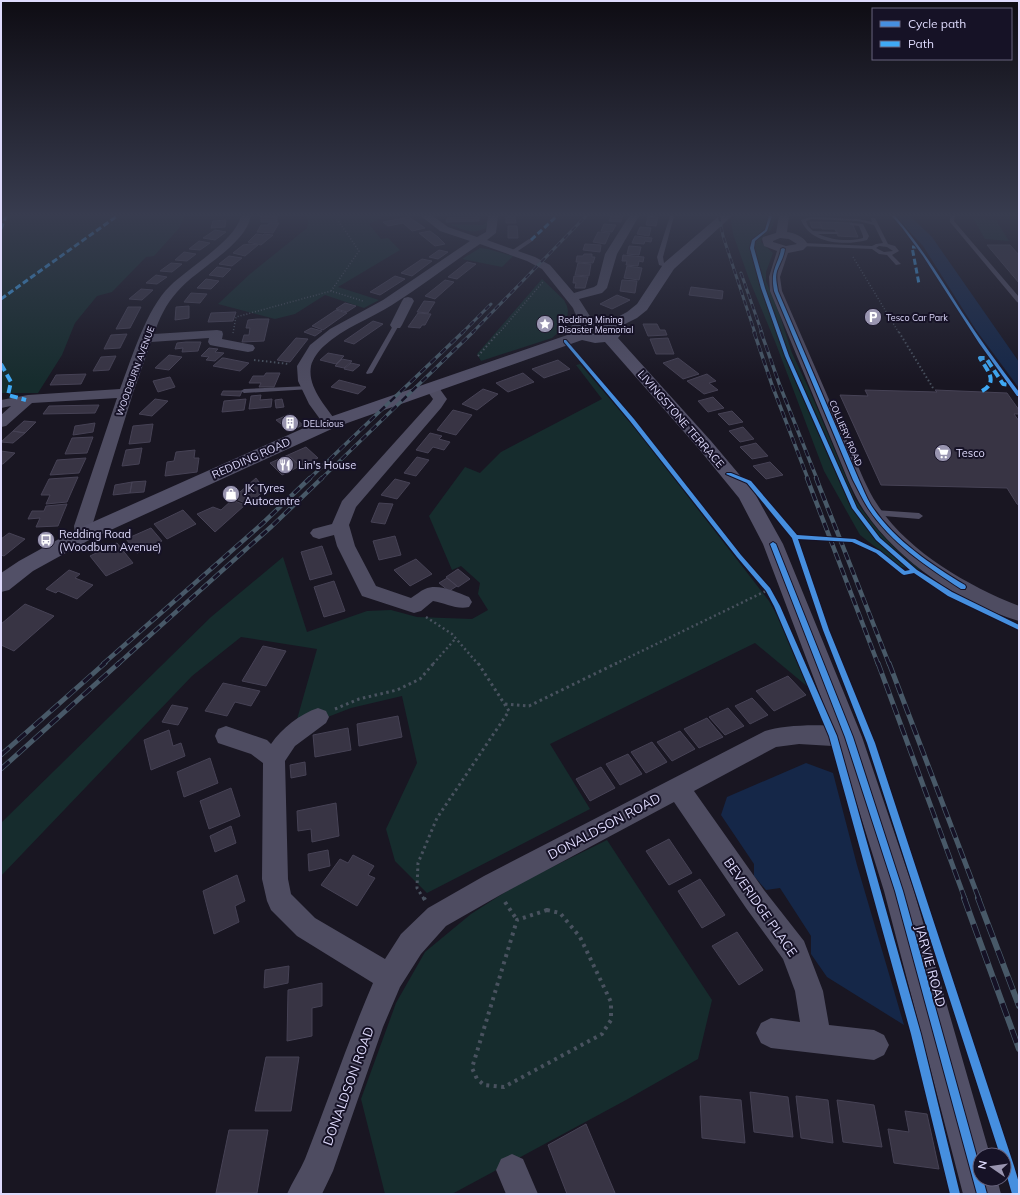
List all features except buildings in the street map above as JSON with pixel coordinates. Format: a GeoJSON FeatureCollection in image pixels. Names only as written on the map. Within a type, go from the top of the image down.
{"type":"FeatureCollection","features":[{"type":"Feature","properties":{"kind":"main road","name":"REDDING ROAD"},"geometry":{"type":"LineString","coordinates":[[1,584],[26,566],[84,534],[163,497],[330,424],[432,388],[585,328],[597,339],[611,331],[642,307],[664,272]]}},
{"type":"Feature","properties":{"kind":"main road","name":"LIVINGSTONE TERRACE"},"geometry":{"type":"LineString","coordinates":[[611,331],[747,496],[773,544]]}},
{"type":"Feature","properties":{"kind":"main road","name":"JARVIE ROAD"},"geometry":{"type":"LineString","coordinates":[[773,544],[849,737],[900,891],[982,1194]]}},
{"type":"Feature","properties":{"kind":"street","name":"WOODBURN AVENUE"},"geometry":{"type":"LineString","coordinates":[[84,534],[83,526],[126,393],[154,317],[173,289],[193,272]]}},
{"type":"Feature","properties":{"kind":"street"},"geometry":{"type":"LineString","coordinates":[[330,424],[314,402],[305,379],[304,365],[317,344],[338,329],[380,307],[434,272]]}},
{"type":"Feature","properties":{"kind":"street"},"geometry":{"type":"LineString","coordinates":[[550,272],[579,307],[585,328]]}},
{"type":"Feature","properties":{"kind":"street"},"geometry":{"type":"LineString","coordinates":[[571,297],[598,290],[604,286],[607,272]]}},
{"type":"Feature","properties":{"kind":"street","name":"COLLIERY ROAD"},"geometry":{"type":"LineString","coordinates":[[774,272],[773,280],[776,291],[856,480],[875,513],[892,534],[920,560],[963,588],[1019,614]]}},
{"type":"Feature","properties":{"kind":"street"},"geometry":{"type":"LineString","coordinates":[[380,307],[398,319],[408,301]]}},
{"type":"Feature","properties":{"kind":"street"},"geometry":{"type":"LineString","coordinates":[[145,339],[218,330],[214,342],[248,348]]}},
{"type":"Feature","properties":{"kind":"street"},"geometry":{"type":"LineString","coordinates":[[432,388],[440,399],[414,432],[348,505],[340,526],[346,546],[369,592],[380,602],[414,606],[430,594],[447,596],[462,602]]}},
{"type":"Feature","properties":{"kind":"street"},"geometry":{"type":"LineString","coordinates":[[1,404],[28,399],[126,393]]}},
{"type":"Feature","properties":{"kind":"street"},"geometry":{"type":"LineString","coordinates":[[1,423],[28,399]]}},
{"type":"Feature","properties":{"kind":"street"},"geometry":{"type":"LineString","coordinates":[[319,533],[341,528]]}},
{"type":"Feature","properties":{"kind":"street"},"geometry":{"type":"LineString","coordinates":[[318,717],[287,739],[274,758],[275,879],[280,901],[306,926],[349,954],[390,977]]}},
{"type":"Feature","properties":{"kind":"street","name":"DONALDSON ROAD"},"geometry":{"type":"LineString","coordinates":[[303,1194],[317,1171],[369,1027],[390,977],[411,944],[437,917],[493,885],[773,738],[799,735],[849,737]]}},
{"type":"Feature","properties":{"kind":"street"},"geometry":{"type":"LineString","coordinates":[[226,736],[259,747],[274,758]]}},
{"type":"Feature","properties":{"kind":"street","name":"BEVERIDGE PLACE"},"geometry":{"type":"LineString","coordinates":[[678,788],[755,899],[794,951],[809,991],[817,1038]]}},
{"type":"Feature","properties":{"kind":"street"},"geometry":{"type":"LineString","coordinates":[[771,1033],[874,1045]]}},
{"type":"Feature","properties":{"kind":"lane"},"geometry":{"type":"LineString","coordinates":[[995,272],[1019,301]]}},
{"type":"Feature","properties":{"kind":"lane"},"geometry":{"type":"LineString","coordinates":[[369,373],[398,319]]}},
{"type":"Feature","properties":{"kind":"lane"},"geometry":{"type":"LineString","coordinates":[[244,391],[309,388]]}},
{"type":"Feature","properties":{"kind":"lane"},"geometry":{"type":"LineString","coordinates":[[875,513],[919,516]]}},
{"type":"Feature","properties":{"kind":"path"},"geometry":{"type":"LineString","coordinates":[[331,290],[344,272]]}},
{"type":"Feature","properties":{"kind":"path"},"geometry":{"type":"LineString","coordinates":[[863,272],[933,388]]}},
{"type":"Feature","properties":{"kind":"path"},"geometry":{"type":"LineString","coordinates":[[477,357],[545,280]]}},
{"type":"Feature","properties":{"kind":"path"},"geometry":{"type":"LineString","coordinates":[[230,345],[236,317],[331,290],[380,307]]}},
{"type":"Feature","properties":{"kind":"path"},"geometry":{"type":"LineString","coordinates":[[248,348],[241,355],[251,360],[304,365]]}},
{"type":"Feature","properties":{"kind":"path"},"geometry":{"type":"LineString","coordinates":[[504,704],[529,706],[769,593],[763,584]]}},
{"type":"Feature","properties":{"kind":"path"},"geometry":{"type":"LineString","coordinates":[[425,617],[456,638],[473,657],[509,711],[437,818],[418,863],[416,888],[437,917]]}},
{"type":"Feature","properties":{"kind":"path"},"geometry":{"type":"LineString","coordinates":[[318,717],[359,699],[397,690],[420,679],[456,638]]}},
{"type":"Feature","properties":{"kind":"path"},"geometry":{"type":"LineString","coordinates":[[547,910],[560,913],[580,937],[611,1002],[611,1020],[602,1034],[504,1087],[487,1087],[476,1080],[472,1068],[517,920],[547,910]]}},
{"type":"Feature","properties":{"kind":"green space"},"geometry":{"type":"Polygon","coordinates":[[[1,272],[132,272],[112,292],[97,296],[75,323],[62,355],[38,393],[1,393],[1,272]]]}},
{"type":"Feature","properties":{"kind":"green space"},"geometry":{"type":"Polygon","coordinates":[[[253,272],[364,272],[338,287],[379,300],[364,308],[325,295],[295,314],[275,319],[218,304],[253,272]]]}},
{"type":"Feature","properties":{"kind":"green space"},"geometry":{"type":"Polygon","coordinates":[[[746,272],[766,272],[766,281],[780,316],[792,353],[810,391],[855,499],[885,538],[921,570],[901,567],[860,535],[824,471],[776,344],[746,272]]]}},
{"type":"Feature","properties":{"kind":"green space"},"geometry":{"type":"Polygon","coordinates":[[[542,279],[564,300],[567,306],[567,319],[563,328],[552,338],[481,361],[477,354],[542,279]]]}},
{"type":"Feature","properties":{"kind":"green space"},"geometry":{"type":"Polygon","coordinates":[[[580,364],[635,428],[769,601],[778,617],[808,687],[755,643],[550,744],[590,809],[427,893],[395,861],[386,829],[417,763],[402,696],[351,708],[294,730],[317,649],[241,637],[192,676],[1,876],[1,823],[211,617],[283,557],[307,632],[367,611],[391,610],[417,617],[472,619],[488,610],[478,594],[480,583],[461,566],[452,570],[429,516],[465,467],[480,473],[501,452],[602,399],[576,365],[580,364]]]}},
{"type":"Feature","properties":{"kind":"green space"},"geometry":{"type":"Polygon","coordinates":[[[607,840],[712,1000],[698,1059],[626,1100],[452,1194],[385,1194],[361,1099],[396,1003],[425,952],[471,914],[518,884],[607,840]]]}},
{"type":"Feature","properties":{"kind":"water"},"geometry":{"type":"Polygon","coordinates":[[[939,272],[956,272],[1019,362],[1019,388],[976,330],[939,272]]]}},
{"type":"Feature","properties":{"kind":"water"},"geometry":{"type":"Polygon","coordinates":[[[806,763],[833,773],[857,865],[904,1025],[827,977],[811,954],[811,936],[780,888],[766,890],[754,876],[754,864],[721,815],[727,797],[806,763]]]}},
{"type":"Feature","properties":{"kind":"railway"},"geometry":{"type":"LineString","coordinates":[[473,332],[532,272]]}},
{"type":"Feature","properties":{"kind":"railway"},"geometry":{"type":"LineString","coordinates":[[735,272],[755,333]]}},
{"type":"Feature","properties":{"kind":"railway"},"geometry":{"type":"LineString","coordinates":[[741,273],[762,333]]}},
{"type":"Feature","properties":{"kind":"railway"},"geometry":{"type":"LineString","coordinates":[[463,332],[491,304]]}},
{"type":"Feature","properties":{"kind":"railway"},"geometry":{"type":"LineString","coordinates":[[309,479],[463,332]]}},
{"type":"Feature","properties":{"kind":"railway"},"geometry":{"type":"LineString","coordinates":[[321,479],[473,332]]}},
{"type":"Feature","properties":{"kind":"railway"},"geometry":{"type":"LineString","coordinates":[[754,332],[772,385],[808,479]]}},
{"type":"Feature","properties":{"kind":"railway"},"geometry":{"type":"LineString","coordinates":[[761,332],[780,386],[817,479]]}},
{"type":"Feature","properties":{"kind":"railway"},"geometry":{"type":"LineString","coordinates":[[103,664],[263,523],[310,478]]}},
{"type":"Feature","properties":{"kind":"railway"},"geometry":{"type":"LineString","coordinates":[[118,664],[272,526],[322,478]]}},
{"type":"Feature","properties":{"kind":"railway"},"geometry":{"type":"LineString","coordinates":[[807,478],[878,664]]}},
{"type":"Feature","properties":{"kind":"railway"},"geometry":{"type":"LineString","coordinates":[[816,478],[889,664]]}},
{"type":"Feature","properties":{"kind":"railway"},"geometry":{"type":"LineString","coordinates":[[1,755],[105,663]]}},
{"type":"Feature","properties":{"kind":"railway"},"geometry":{"type":"LineString","coordinates":[[1,769],[119,663]]}},
{"type":"Feature","properties":{"kind":"railway"},"geometry":{"type":"LineString","coordinates":[[878,663],[965,899]]}},
{"type":"Feature","properties":{"kind":"railway"},"geometry":{"type":"LineString","coordinates":[[889,663],[979,899]]}},
{"type":"Feature","properties":{"kind":"railway"},"geometry":{"type":"LineString","coordinates":[[964,898],[1019,1049]]}},
{"type":"Feature","properties":{"kind":"railway"},"geometry":{"type":"LineString","coordinates":[[978,898],[1019,1006]]}},
{"type":"Feature","properties":{"kind":"marked path"},"geometry":{"type":"LineString","coordinates":[[1,299],[39,272]]}},
{"type":"Feature","properties":{"kind":"marked path"},"geometry":{"type":"LineString","coordinates":[[917,272],[919,284]]}},
{"type":"Feature","properties":{"kind":"marked path"},"geometry":{"type":"LineString","coordinates":[[982,391],[988,388],[991,382],[990,375],[980,358],[986,358],[1003,384],[1012,385]]}},
{"type":"Feature","properties":{"kind":"marked path"},"geometry":{"type":"LineString","coordinates":[[1,364],[11,382],[8,395],[26,400]]}},
{"type":"Feature","properties":{"kind":"cycle path"},"geometry":{"type":"LineString","coordinates":[[759,272],[787,356],[855,508],[878,539],[915,571],[950,594],[1019,628]]}},
{"type":"Feature","properties":{"kind":"cycle path"},"geometry":{"type":"LineString","coordinates":[[775,272],[774,277],[776,291],[865,499],[881,522],[902,544],[925,562],[963,587]]}},
{"type":"Feature","properties":{"kind":"cycle path"},"geometry":{"type":"LineString","coordinates":[[935,272],[981,343],[1019,395]]}},
{"type":"Feature","properties":{"kind":"cycle path"},"geometry":{"type":"LineString","coordinates":[[565,341],[632,420],[739,556],[768,590],[777,606],[833,736],[916,1034],[955,1194]]}},
{"type":"Feature","properties":{"kind":"cycle path"},"geometry":{"type":"LineString","coordinates":[[729,474],[749,482],[795,537]]}},
{"type":"Feature","properties":{"kind":"cycle path"},"geometry":{"type":"LineString","coordinates":[[915,571],[904,573],[878,552],[853,540],[795,537],[826,630],[871,743],[1017,1194]]}},
{"type":"Feature","properties":{"kind":"cycle path"},"geometry":{"type":"LineString","coordinates":[[773,544],[849,737],[899,891],[982,1194]]}},
{"type":"Feature","properties":{"kind":"place","name":"Tesco Car Park"},"geometry":{"type":"Point","coordinates":[873,317]}},
{"type":"Feature","properties":{"kind":"place","name":"Redding Mining Disaster Memorial"},"geometry":{"type":"Point","coordinates":[545,324]}},
{"type":"Feature","properties":{"kind":"place","name":"DELIcious"},"geometry":{"type":"Point","coordinates":[290,423]}},
{"type":"Feature","properties":{"kind":"place","name":"Tesco"},"geometry":{"type":"Point","coordinates":[943,453]}},
{"type":"Feature","properties":{"kind":"place","name":"Lin's House"},"geometry":{"type":"Point","coordinates":[285,465]}},
{"type":"Feature","properties":{"kind":"place","name":"JK Tyres Autocentre"},"geometry":{"type":"Point","coordinates":[231,494]}},
{"type":"Feature","properties":{"kind":"place","name":"Redding Road (Woodburn Avenue)"},"geometry":{"type":"Point","coordinates":[46,540]}}]}
